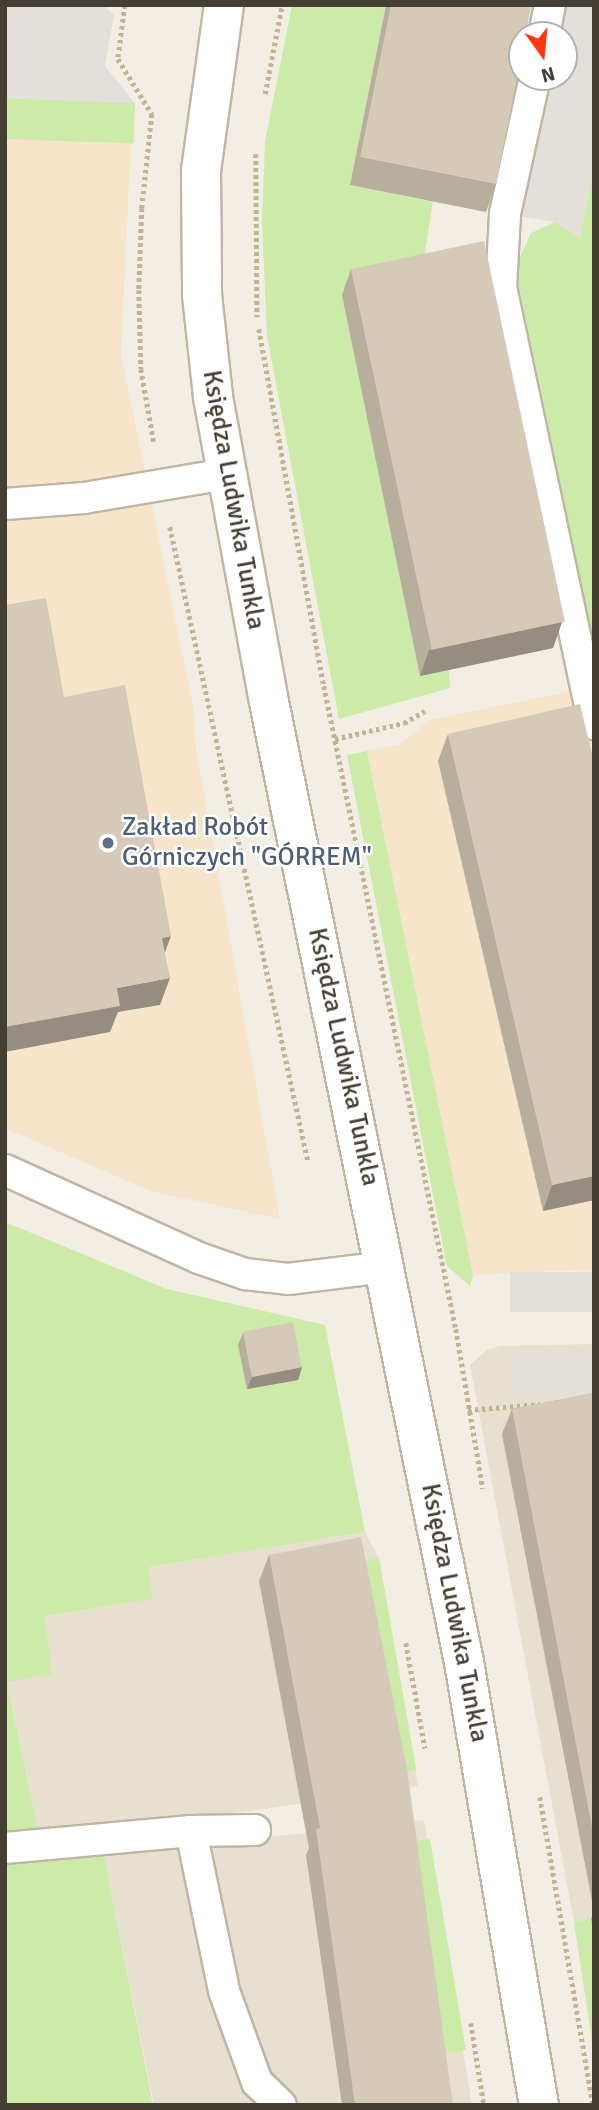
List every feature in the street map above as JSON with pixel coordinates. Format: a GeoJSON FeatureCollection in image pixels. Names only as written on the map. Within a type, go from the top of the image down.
{"type":"FeatureCollection","features":[{"type":"Feature","properties":{"kind":"street","name":"Księdza Ludwika Tunkla"},"geometry":{"type":"LineString","coordinates":[[224,5],[201,171],[201,281],[226,474],[464,1662],[539,2105]]}},
{"type":"Feature","properties":{"kind":"lane"},"geometry":{"type":"LineString","coordinates":[[532,91],[505,214],[501,287],[594,724]]}},
{"type":"Feature","properties":{"kind":"lane"},"geometry":{"type":"LineString","coordinates":[[5,504],[84,498],[226,474]]}},
{"type":"Feature","properties":{"kind":"lane"},"geometry":{"type":"LineString","coordinates":[[5,1170],[199,1258],[245,1274],[288,1279],[386,1267]]}},
{"type":"Feature","properties":{"kind":"lane"},"geometry":{"type":"LineString","coordinates":[[5,1848],[191,1831],[255,1830]]}},
{"type":"Feature","properties":{"kind":"lane"},"geometry":{"type":"LineString","coordinates":[[191,1831],[225,1991],[257,2082],[281,2105]]}},
{"type":"Feature","properties":{"kind":"path"},"geometry":{"type":"LineString","coordinates":[[264,97],[282,5]]}},
{"type":"Feature","properties":{"kind":"path"},"geometry":{"type":"LineString","coordinates":[[257,144],[257,320],[335,739],[456,1329],[486,1504]]}},
{"type":"Feature","properties":{"kind":"path"},"geometry":{"type":"LineString","coordinates":[[335,739],[404,723],[425,711]]}},
{"type":"Feature","properties":{"kind":"path"},"geometry":{"type":"LineString","coordinates":[[468,1410],[543,1404]]}},
{"type":"Feature","properties":{"kind":"path"},"geometry":{"type":"LineString","coordinates":[[539,1788],[593,2105]]}},
{"type":"Feature","properties":{"kind":"shaded area"},"geometry":{"type":"Polygon","coordinates":[[[5,5],[104,5],[114,15],[105,66],[135,103],[5,98],[5,5]]]}},
{"type":"Feature","properties":{"kind":"shaded area"},"geometry":{"type":"Polygon","coordinates":[[[550,5],[594,5],[594,168],[580,238],[555,222],[505,214],[532,91],[578,91],[578,21],[547,21],[550,5]]]}},
{"type":"Feature","properties":{"kind":"shaded area","name":"Zakład Robót Górniczych \"GÓRREM\""},"geometry":{"type":"Polygon","coordinates":[[[5,139],[131,140],[121,354],[193,705],[196,748],[280,1219],[150,1191],[5,1128],[5,139]]]}},
{"type":"Feature","properties":{"kind":"shaded area"},"geometry":{"type":"Polygon","coordinates":[[[577,690],[594,768],[594,1269],[473,1275],[367,751],[399,745],[429,720],[577,690]]]}},
{"type":"Feature","properties":{"kind":"shaded area"},"geometry":{"type":"Polygon","coordinates":[[[510,1272],[594,1272],[594,1312],[510,1312],[510,1272]]]}},
{"type":"Feature","properties":{"kind":"shaded area"},"geometry":{"type":"Polygon","coordinates":[[[594,1344],[594,2056],[574,1922],[470,1365],[487,1350],[500,1346],[594,1344]]]}},
{"type":"Feature","properties":{"kind":"shaded area"},"geometry":{"type":"Polygon","coordinates":[[[511,1355],[594,1355],[594,1394],[511,1394],[511,1355]]]}},
{"type":"Feature","properties":{"kind":"shaded area"},"geometry":{"type":"Polygon","coordinates":[[[365,1532],[379,1558],[418,1786],[251,1811],[38,1829],[7,1681],[52,1674],[44,1616],[151,1599],[149,1567],[365,1532]]]}},
{"type":"Feature","properties":{"kind":"shaded area"},"geometry":{"type":"Polygon","coordinates":[[[424,1820],[472,2105],[154,2105],[104,1855],[424,1820]]]}},
{"type":"Feature","properties":{"kind":"green space"},"geometry":{"type":"Polygon","coordinates":[[[292,5],[386,5],[350,185],[433,202],[424,259],[450,688],[339,719],[267,336],[262,222],[265,142],[292,5]]]}},
{"type":"Feature","properties":{"kind":"green space"},"geometry":{"type":"Polygon","coordinates":[[[5,98],[135,103],[133,144],[5,139],[5,98]]]}},
{"type":"Feature","properties":{"kind":"green space"},"geometry":{"type":"Polygon","coordinates":[[[594,168],[594,643],[515,268],[531,233],[555,222],[580,237],[594,168]]]}},
{"type":"Feature","properties":{"kind":"green space"},"geometry":{"type":"Polygon","coordinates":[[[367,751],[473,1275],[470,1286],[447,1266],[347,755],[367,751]]]}},
{"type":"Feature","properties":{"kind":"green space"},"geometry":{"type":"Polygon","coordinates":[[[5,1222],[167,1289],[325,1325],[365,1532],[149,1567],[152,1599],[45,1616],[52,1674],[7,1682],[38,1829],[5,1832],[5,1222]]]}},
{"type":"Feature","properties":{"kind":"green space"},"geometry":{"type":"Polygon","coordinates":[[[379,1558],[416,1770],[390,1774],[352,1563],[379,1558]]]}},
{"type":"Feature","properties":{"kind":"green space"},"geometry":{"type":"Polygon","coordinates":[[[430,1839],[466,2050],[433,2056],[404,1842],[430,1839]]]}},
{"type":"Feature","properties":{"kind":"green space"},"geometry":{"type":"Polygon","coordinates":[[[104,1855],[153,2105],[5,2105],[5,1864],[104,1855]]]}},
{"type":"Feature","properties":{"kind":"green space"},"geometry":{"type":"Polygon","coordinates":[[[591,1919],[594,1936],[594,2051],[574,1922],[591,1919]]]}},
{"type":"Feature","properties":{"kind":"building"},"geometry":{"type":"Polygon","coordinates":[[[391,5],[531,5],[528,21],[508,21],[508,91],[514,91],[496,184],[360,157],[391,5]]]}},
{"type":"Feature","properties":{"kind":"building"},"geometry":{"type":"Polygon","coordinates":[[[484,241],[565,621],[432,650],[351,269],[484,241]]]}},
{"type":"Feature","properties":{"kind":"building"},"geometry":{"type":"Polygon","coordinates":[[[46,598],[64,697],[125,685],[171,936],[162,938],[170,978],[117,988],[120,1006],[5,1027],[5,605],[46,598]]]}},
{"type":"Feature","properties":{"kind":"building"},"geometry":{"type":"Polygon","coordinates":[[[580,704],[594,762],[594,1176],[552,1185],[448,734],[580,704]]]}},
{"type":"Feature","properties":{"kind":"building"},"geometry":{"type":"Polygon","coordinates":[[[293,1322],[302,1367],[252,1377],[243,1332],[293,1322]]]}},
{"type":"Feature","properties":{"kind":"building"},"geometry":{"type":"Polygon","coordinates":[[[594,1393],[594,1838],[512,1409],[594,1393]]]}},
{"type":"Feature","properties":{"kind":"building"},"geometry":{"type":"Polygon","coordinates":[[[361,1537],[407,1769],[453,2105],[355,2105],[316,1829],[320,1828],[269,1555],[361,1537]]]}},
{"type":"Feature","properties":{"kind":"place","name":"Zakład Robót Górniczych \"GÓRREM\""},"geometry":{"type":"Point","coordinates":[108,843]}}]}
